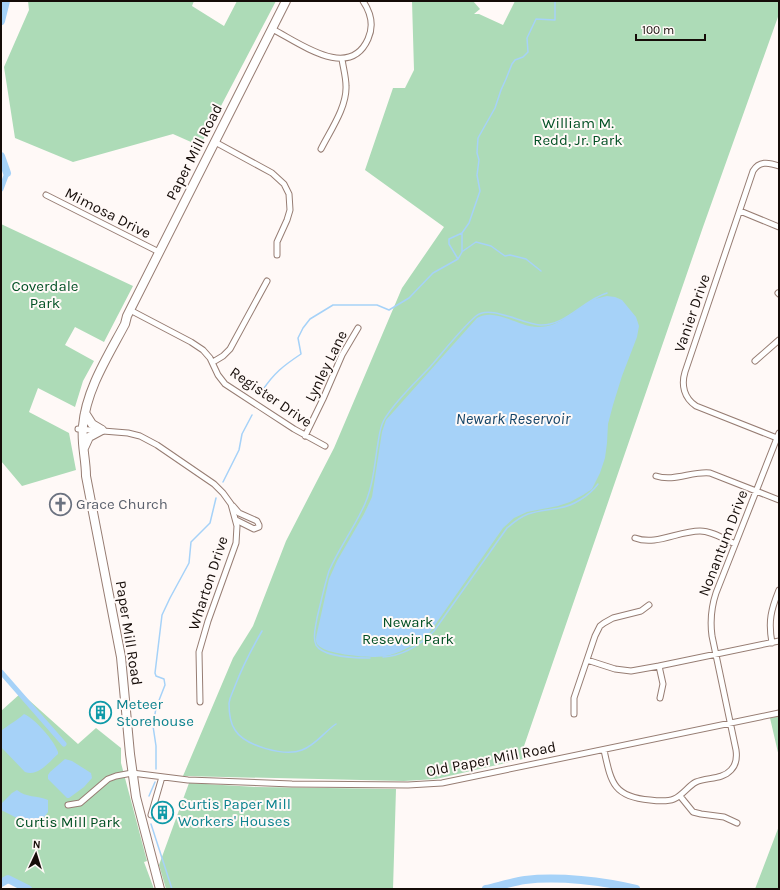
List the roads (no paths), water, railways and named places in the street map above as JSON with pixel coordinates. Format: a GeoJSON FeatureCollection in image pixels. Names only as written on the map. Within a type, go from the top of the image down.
{"type":"FeatureCollection","features":[{"type":"Feature","properties":{"kind":"main road","name":"Paper Mill Road"},"geometry":{"type":"LineString","coordinates":[[86,476],[82,471],[79,453],[82,406],[88,386],[121,322],[128,313],[286,1]]}},
{"type":"Feature","properties":{"kind":"main road","name":"Paper Mill Road"},"geometry":{"type":"LineString","coordinates":[[128,313],[125,324],[93,388],[80,429],[86,476],[121,657],[132,773],[140,818],[160,889]]}},
{"type":"Feature","properties":{"kind":"main road"},"geometry":{"type":"LineString","coordinates":[[85,412],[92,424],[102,430]]}},
{"type":"Feature","properties":{"kind":"main road"},"geometry":{"type":"LineString","coordinates":[[83,453],[89,437],[102,430]]}},
{"type":"Feature","properties":{"kind":"street"},"geometry":{"type":"LineString","coordinates":[[272,29],[328,57],[342,58],[349,56],[360,50],[370,34],[370,16],[363,1]]}},
{"type":"Feature","properties":{"kind":"street"},"geometry":{"type":"LineString","coordinates":[[321,149],[341,110],[345,98],[346,86],[342,58]]}},
{"type":"Feature","properties":{"kind":"street"},"geometry":{"type":"LineString","coordinates":[[215,142],[272,173],[284,184],[289,194],[290,210],[277,242],[277,255]]}},
{"type":"Feature","properties":{"kind":"street","name":"Vanier Drive"},"geometry":{"type":"LineString","coordinates":[[778,435],[696,406],[686,396],[683,387],[683,377],[755,168],[761,163],[766,162],[779,166]]}},
{"type":"Feature","properties":{"kind":"street","name":"Mimosa Drive"},"geometry":{"type":"LineString","coordinates":[[46,195],[159,252]]}},
{"type":"Feature","properties":{"kind":"street"},"geometry":{"type":"LineString","coordinates":[[740,211],[779,227]]}},
{"type":"Feature","properties":{"kind":"street"},"geometry":{"type":"LineString","coordinates":[[213,362],[223,356],[230,349],[267,281]]}},
{"type":"Feature","properties":{"kind":"street","name":"Register Drive"},"geometry":{"type":"LineString","coordinates":[[128,313],[198,346],[213,362],[218,375],[225,384],[304,436],[325,446]]}},
{"type":"Feature","properties":{"kind":"street","name":"Lynley Lane"},"geometry":{"type":"LineString","coordinates":[[304,436],[323,399],[342,355],[358,328]]}},
{"type":"Feature","properties":{"kind":"street"},"geometry":{"type":"LineString","coordinates":[[755,361],[779,340]]}},
{"type":"Feature","properties":{"kind":"street","name":"Wharton Drive"},"geometry":{"type":"LineString","coordinates":[[80,429],[128,433],[140,436],[157,445],[214,484],[231,504],[236,520],[238,534],[199,652],[200,702]]}},
{"type":"Feature","properties":{"kind":"street","name":"Nonantum Drive"},"geometry":{"type":"LineString","coordinates":[[680,796],[699,781],[720,777],[728,773],[732,769],[736,759],[736,750],[711,628],[712,607],[716,593],[778,435]]}},
{"type":"Feature","properties":{"kind":"street"},"geometry":{"type":"LineString","coordinates":[[656,476],[670,478],[699,472],[710,473],[779,500]]}},
{"type":"Feature","properties":{"kind":"street"},"geometry":{"type":"LineString","coordinates":[[231,504],[239,513],[257,521],[259,528],[254,529],[236,520]]}},
{"type":"Feature","properties":{"kind":"street"},"geometry":{"type":"LineString","coordinates":[[635,538],[647,541],[698,531],[708,533],[735,544]]}},
{"type":"Feature","properties":{"kind":"street"},"geometry":{"type":"LineString","coordinates":[[772,643],[770,618],[779,590]]}},
{"type":"Feature","properties":{"kind":"street"},"geometry":{"type":"LineString","coordinates":[[574,714],[574,698],[597,631],[604,623],[613,618],[641,611],[649,605]]}},
{"type":"Feature","properties":{"kind":"street"},"geometry":{"type":"LineString","coordinates":[[587,660],[623,671],[640,670],[779,641]]}},
{"type":"Feature","properties":{"kind":"street"},"geometry":{"type":"LineString","coordinates":[[659,666],[663,684],[660,698]]}},
{"type":"Feature","properties":{"kind":"street","name":"Old Paper Mill Road"},"geometry":{"type":"LineString","coordinates":[[132,773],[188,780],[292,784],[427,784],[450,782],[779,713]]}},
{"type":"Feature","properties":{"kind":"street"},"geometry":{"type":"LineString","coordinates":[[604,750],[611,778],[616,787],[625,794],[635,798],[664,801],[680,796],[693,812],[724,817],[737,823]]}},
{"type":"Feature","properties":{"kind":"street"},"geometry":{"type":"LineString","coordinates":[[68,805],[80,803],[108,779],[132,773]]}},
{"type":"Feature","properties":{"kind":"street"},"geometry":{"type":"LineString","coordinates":[[151,815],[162,777]]}},
{"type":"Feature","properties":{"kind":"water","name":"Newark Reservoir"},"geometry":{"type":"Polygon","coordinates":[[[607,296],[622,300],[636,317],[639,326],[637,337],[622,376],[608,424],[605,458],[592,489],[570,502],[527,512],[514,518],[503,528],[430,632],[412,646],[390,655],[375,657],[336,653],[328,651],[318,645],[316,636],[329,579],[337,561],[372,497],[382,432],[386,420],[477,318],[484,315],[492,315],[530,326],[547,326],[561,321],[595,299],[607,296]]]}},
{"type":"Feature","properties":{"kind":"water"},"geometry":{"type":"Polygon","coordinates":[[[24,714],[44,730],[58,752],[58,754],[47,765],[39,771],[30,773],[25,772],[1,747],[1,731],[24,714]]]}},
{"type":"Feature","properties":{"kind":"water"},"geometry":{"type":"Polygon","coordinates":[[[65,759],[72,761],[91,773],[92,778],[84,787],[69,798],[67,798],[48,779],[50,772],[65,759]]]}},
{"type":"Feature","properties":{"kind":"water"},"geometry":{"type":"Polygon","coordinates":[[[17,790],[20,793],[48,800],[48,812],[41,821],[33,823],[25,822],[1,810],[2,803],[17,790]]]}},
{"type":"Feature","properties":{"kind":"waterway"},"geometry":{"type":"LineString","coordinates":[[1,21],[6,1]]}},
{"type":"Feature","properties":{"kind":"waterway"},"geometry":{"type":"LineString","coordinates":[[262,391],[279,370],[301,354],[298,338],[310,319],[333,305],[377,305],[389,310],[409,298],[433,273],[458,259],[462,252],[462,233],[469,223],[480,191],[477,175],[479,160],[477,153],[478,138],[495,108],[512,64],[515,60],[523,57],[528,52],[527,38],[536,19],[555,20],[555,1]]}},
{"type":"Feature","properties":{"kind":"waterway"},"geometry":{"type":"LineString","coordinates":[[1,156],[7,173]]}},
{"type":"Feature","properties":{"kind":"waterway"},"geometry":{"type":"LineString","coordinates":[[1,189],[7,173]]}},
{"type":"Feature","properties":{"kind":"waterway"},"geometry":{"type":"LineString","coordinates":[[458,259],[449,244],[449,239],[462,233]]}},
{"type":"Feature","properties":{"kind":"waterway"},"geometry":{"type":"LineString","coordinates":[[463,251],[476,242],[491,246],[505,256],[510,255],[526,259],[541,271]]}},
{"type":"Feature","properties":{"kind":"waterway"},"geometry":{"type":"LineString","coordinates":[[370,658],[341,656],[326,652],[316,645],[314,635],[329,571],[358,518],[368,495],[374,473],[382,423],[399,399],[476,316],[489,312],[498,313],[533,324],[549,324],[566,317],[598,296],[607,293]]}},
{"type":"Feature","properties":{"kind":"waterway"},"geometry":{"type":"LineString","coordinates":[[223,482],[239,450],[242,434],[252,415]]}},
{"type":"Feature","properties":{"kind":"waterway"},"geometry":{"type":"LineString","coordinates":[[383,657],[411,649],[434,631],[507,528],[528,514],[564,507],[575,503],[590,493],[598,484]]}},
{"type":"Feature","properties":{"kind":"waterway"},"geometry":{"type":"LineString","coordinates":[[156,769],[156,746],[153,726],[156,708],[165,685],[164,679],[156,676],[155,673],[162,615],[189,563],[191,542],[210,523],[216,498]]}},
{"type":"Feature","properties":{"kind":"waterway"},"geometry":{"type":"LineString","coordinates":[[262,631],[244,664],[230,698],[230,717],[235,730],[247,741],[266,749],[295,752],[312,745],[336,724]]}},
{"type":"Feature","properties":{"kind":"waterway"},"geometry":{"type":"LineString","coordinates":[[1,672],[64,744]]}},
{"type":"Feature","properties":{"kind":"waterway"},"geometry":{"type":"LineString","coordinates":[[149,796],[155,782]]}},
{"type":"Feature","properties":{"kind":"waterway"},"geometry":{"type":"LineString","coordinates":[[151,824],[172,889]]}},
{"type":"Feature","properties":{"kind":"waterway"},"geometry":{"type":"LineString","coordinates":[[1,883],[8,879],[28,889]]}},
{"type":"Feature","properties":{"kind":"waterway"},"geometry":{"type":"LineString","coordinates":[[486,889],[525,880],[538,879],[566,879],[596,882],[636,889]]}},
{"type":"Feature","properties":{"kind":"place","name":"Grace Church"},"geometry":{"type":"Point","coordinates":[61,504]}},
{"type":"Feature","properties":{"kind":"place","name":"Meteer Storehouse"},"geometry":{"type":"Point","coordinates":[100,713]}},
{"type":"Feature","properties":{"kind":"place","name":"Curtis Paper Mill Workers' Houses"},"geometry":{"type":"Point","coordinates":[162,813]}},
{"type":"Feature","properties":{"kind":"park label","name":"William M. Redd, Jr. Park"},"geometry":{"type":"Point","coordinates":[578,132]}},
{"type":"Feature","properties":{"kind":"park label","name":"Coverdale Park"},"geometry":{"type":"Point","coordinates":[45,294]}},
{"type":"Feature","properties":{"kind":"park label","name":"Newark Resevoir Park"},"geometry":{"type":"Point","coordinates":[408,630]}},
{"type":"Feature","properties":{"kind":"park label","name":"Curtis Mill Park"},"geometry":{"type":"Point","coordinates":[68,822]}}]}
